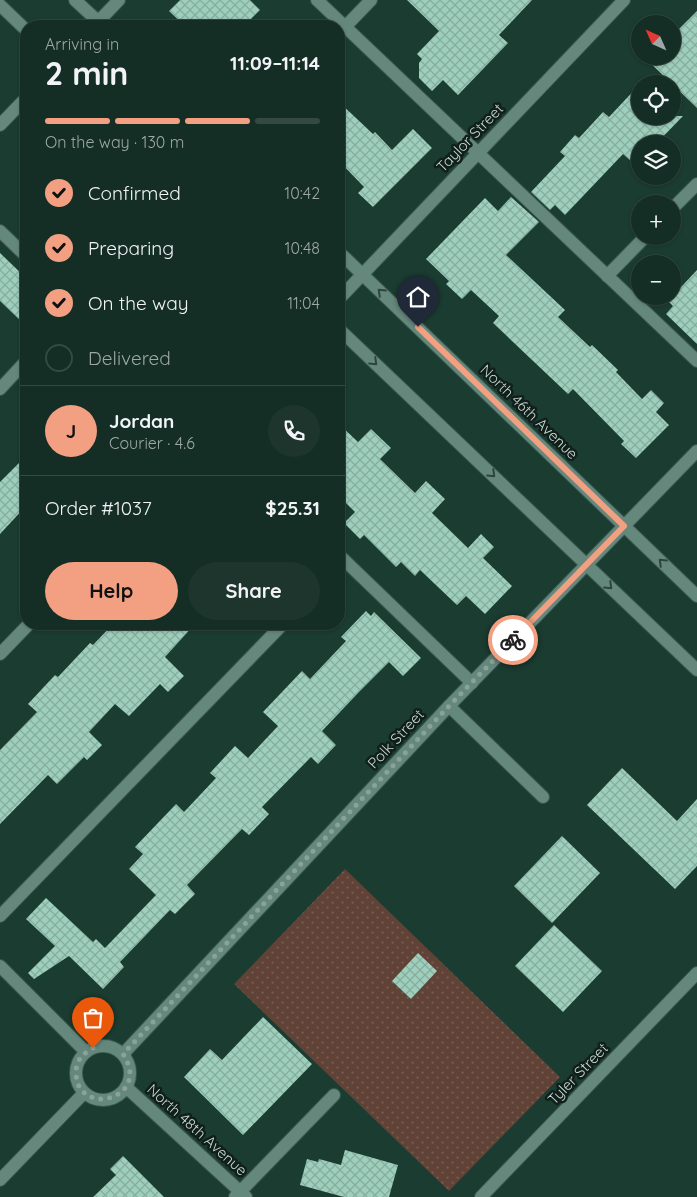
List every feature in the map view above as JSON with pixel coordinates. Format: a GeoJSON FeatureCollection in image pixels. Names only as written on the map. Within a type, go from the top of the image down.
{"type":"FeatureCollection","features":[{"type":"Feature","properties":{"kind":"street"},"geometry":{"type":"LineString","coordinates":[[75,0],[93,20]]}},
{"type":"Feature","properties":{"kind":"street"},"geometry":{"type":"LineString","coordinates":[[102,20],[119,0]]}},
{"type":"Feature","properties":{"kind":"street"},"geometry":{"type":"LineString","coordinates":[[316,0],[337,20]]}},
{"type":"Feature","properties":{"kind":"street"},"geometry":{"type":"LineString","coordinates":[[371,0],[345,27],[697,361]]}},
{"type":"Feature","properties":{"kind":"street","name":"Taylor Street"},"geometry":{"type":"LineString","coordinates":[[345,293],[624,0]]}},
{"type":"Feature","properties":{"kind":"street"},"geometry":{"type":"LineString","coordinates":[[0,4],[20,24]]}},
{"type":"Feature","properties":{"kind":"street"},"geometry":{"type":"LineString","coordinates":[[0,125],[20,104]]}},
{"type":"Feature","properties":{"kind":"street"},"geometry":{"type":"LineString","coordinates":[[681,200],[697,184]]}},
{"type":"Feature","properties":{"kind":"street"},"geometry":{"type":"LineString","coordinates":[[0,231],[20,250]]}},
{"type":"Feature","properties":{"kind":"street"},"geometry":{"type":"LineString","coordinates":[[607,276],[637,245]]}},
{"type":"Feature","properties":{"kind":"street","name":"North 46th Avenue"},"geometry":{"type":"LineString","coordinates":[[345,258],[697,596]]}},
{"type":"Feature","properties":{"kind":"street"},"geometry":{"type":"LineString","coordinates":[[345,335],[697,670]]}},
{"type":"Feature","properties":{"kind":"street"},"geometry":{"type":"LineString","coordinates":[[0,389],[20,367]]}},
{"type":"Feature","properties":{"kind":"street","name":"Polk Street"},"geometry":{"type":"LineString","coordinates":[[123,1054],[449,706],[697,451]]}},
{"type":"Feature","properties":{"kind":"street"},"geometry":{"type":"LineString","coordinates":[[345,565],[472,683]]}},
{"type":"Feature","properties":{"kind":"street"},"geometry":{"type":"LineString","coordinates":[[0,654],[23,630]]}},
{"type":"Feature","properties":{"kind":"street"},"geometry":{"type":"LineString","coordinates":[[0,916],[277,630]]}},
{"type":"Feature","properties":{"kind":"street"},"geometry":{"type":"LineString","coordinates":[[449,706],[543,797]]}},
{"type":"Feature","properties":{"kind":"street"},"geometry":{"type":"LineString","coordinates":[[0,966],[86,1052]]}},
{"type":"Feature","properties":{"kind":"street","name":"Tyler Street"},"geometry":{"type":"LineString","coordinates":[[482,1197],[697,974]]}},
{"type":"Feature","properties":{"kind":"street"},"geometry":{"type":"LineString","coordinates":[[108,1046],[123,1054],[128,1061],[130,1070],[130,1079],[126,1087],[114,1098],[106,1100],[91,1097],[84,1093],[76,1077],[76,1067],[86,1052],[93,1048],[108,1046]]}},
{"type":"Feature","properties":{"kind":"street","name":"North 48th Avenue"},"geometry":{"type":"LineString","coordinates":[[126,1087],[241,1195]]}},
{"type":"Feature","properties":{"kind":"street"},"geometry":{"type":"LineString","coordinates":[[0,1180],[84,1093]]}},
{"type":"Feature","properties":{"kind":"street"},"geometry":{"type":"LineString","coordinates":[[241,1195],[334,1095]]}},
{"type":"Feature","properties":{"kind":"shaded area"},"geometry":{"type":"Polygon","coordinates":[[[345,869],[560,1077],[449,1191],[234,984],[345,869]]]}},
{"type":"Feature","properties":{"kind":"building"},"geometry":{"type":"Polygon","coordinates":[[[180,0],[250,0],[260,10],[250,20],[179,20],[169,11],[180,0]]]}},
{"type":"Feature","properties":{"kind":"building"},"geometry":{"type":"Polygon","coordinates":[[[407,0],[532,0],[499,35],[508,43],[458,95],[443,80],[432,91],[419,78],[419,63],[422,59],[417,54],[439,31],[407,0]]]}},
{"type":"Feature","properties":{"kind":"building"},"geometry":{"type":"Polygon","coordinates":[[[697,11],[697,108],[681,93],[681,75],[663,75],[652,65],[681,65],[681,27],[697,11]]]}},
{"type":"Feature","properties":{"kind":"building"},"geometry":{"type":"Polygon","coordinates":[[[631,94],[631,125],[674,125],[665,135],[631,135],[631,161],[623,154],[565,215],[555,205],[550,210],[531,192],[565,156],[560,152],[575,135],[579,138],[603,112],[609,117],[631,94]]]}},
{"type":"Feature","properties":{"kind":"building"},"geometry":{"type":"Polygon","coordinates":[[[345,108],[373,134],[375,132],[392,150],[413,129],[432,148],[373,207],[358,193],[364,187],[345,167],[345,108]]]}},
{"type":"Feature","properties":{"kind":"building"},"geometry":{"type":"Polygon","coordinates":[[[511,197],[539,222],[506,255],[565,310],[558,317],[590,347],[592,345],[618,370],[616,372],[642,399],[651,390],[664,403],[656,412],[669,425],[636,458],[621,444],[624,441],[573,389],[568,394],[493,323],[499,316],[471,290],[462,299],[446,284],[449,281],[426,259],[485,198],[498,211],[511,197]]]}},
{"type":"Feature","properties":{"kind":"building"},"geometry":{"type":"Polygon","coordinates":[[[0,253],[20,272],[20,320],[0,301],[0,253]]]}},
{"type":"Feature","properties":{"kind":"building"},"geometry":{"type":"Polygon","coordinates":[[[697,270],[697,344],[666,314],[672,305],[681,305],[681,287],[697,270]]]}},
{"type":"Feature","properties":{"kind":"building"},"geometry":{"type":"Polygon","coordinates":[[[371,429],[391,448],[380,459],[415,493],[426,481],[445,499],[432,513],[468,548],[481,534],[494,547],[483,558],[512,586],[485,614],[466,596],[457,605],[420,570],[415,576],[401,562],[396,567],[364,535],[360,539],[345,524],[355,512],[345,502],[345,430],[358,442],[371,429]]]}},
{"type":"Feature","properties":{"kind":"building"},"geometry":{"type":"Polygon","coordinates":[[[20,462],[20,512],[0,534],[0,482],[20,462]]]}},
{"type":"Feature","properties":{"kind":"building"},"geometry":{"type":"Polygon","coordinates":[[[366,611],[371,616],[374,612],[421,658],[403,676],[389,662],[359,692],[322,731],[336,745],[318,764],[311,757],[262,807],[269,814],[249,835],[242,829],[187,885],[195,894],[175,914],[170,910],[120,962],[124,967],[103,989],[69,956],[34,979],[28,973],[55,946],[26,919],[46,898],[93,942],[96,939],[105,948],[156,895],[129,869],[143,854],[135,847],[176,804],[184,812],[216,778],[210,773],[235,746],[248,758],[278,726],[263,712],[302,671],[310,679],[346,641],[341,637],[366,611]]]}},
{"type":"Feature","properties":{"kind":"building"},"geometry":{"type":"Polygon","coordinates":[[[107,630],[190,630],[165,657],[184,676],[168,692],[160,684],[129,716],[115,704],[89,732],[102,745],[87,760],[84,757],[57,784],[48,775],[0,824],[0,750],[37,712],[28,704],[55,675],[58,677],[90,643],[93,645],[107,630]]]}},
{"type":"Feature","properties":{"kind":"building"},"geometry":{"type":"Polygon","coordinates":[[[622,768],[677,821],[697,799],[697,866],[675,889],[587,805],[622,768]]]}},
{"type":"Feature","properties":{"kind":"building"},"geometry":{"type":"Polygon","coordinates":[[[562,836],[600,873],[552,923],[514,886],[562,836]]]}},
{"type":"Feature","properties":{"kind":"building"},"geometry":{"type":"Polygon","coordinates":[[[554,925],[602,971],[563,1012],[515,966],[554,925]]]}},
{"type":"Feature","properties":{"kind":"building"},"geometry":{"type":"Polygon","coordinates":[[[418,953],[437,971],[411,999],[392,981],[418,953]]]}},
{"type":"Feature","properties":{"kind":"building"},"geometry":{"type":"Polygon","coordinates":[[[263,1017],[312,1064],[243,1135],[184,1077],[210,1049],[222,1060],[263,1017]]]}},
{"type":"Feature","properties":{"kind":"building"},"geometry":{"type":"Polygon","coordinates":[[[345,1150],[398,1165],[389,1197],[344,1197],[300,1185],[307,1159],[318,1162],[319,1159],[341,1165],[345,1150]]]}},
{"type":"Feature","properties":{"kind":"building"},"geometry":{"type":"Polygon","coordinates":[[[123,1156],[164,1197],[93,1197],[116,1175],[110,1169],[123,1156]]]}},
{"type":"Feature","properties":{"kind":"way so far"},"geometry":{"type":"LineString","coordinates":[[93,1048],[86,1052],[76,1067],[76,1077],[79,1085],[84,1093],[98,1100],[114,1098],[126,1087],[130,1079],[128,1061],[123,1054],[513,640]]}},
{"type":"Feature","properties":{"kind":"route"},"geometry":{"type":"LineString","coordinates":[[418,327],[624,526],[513,640]]}}]}
